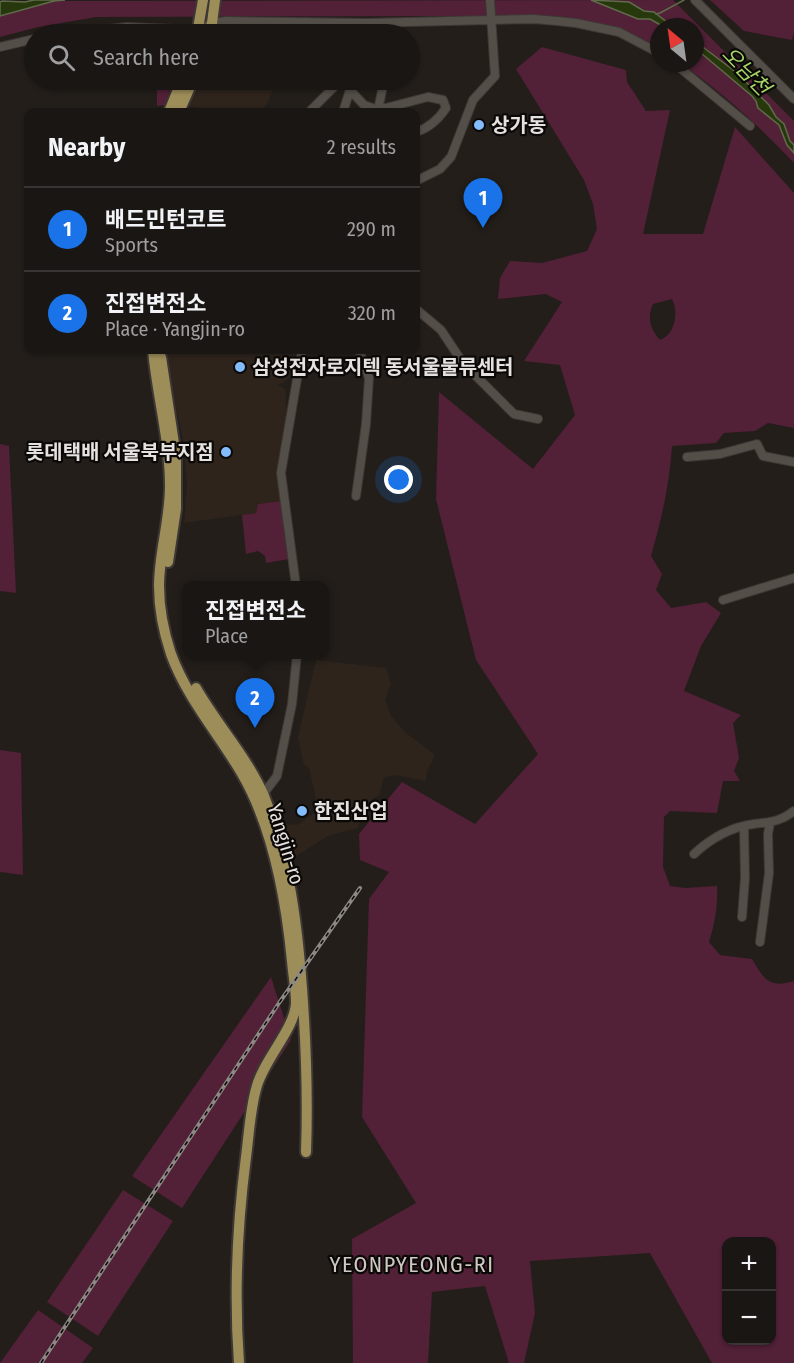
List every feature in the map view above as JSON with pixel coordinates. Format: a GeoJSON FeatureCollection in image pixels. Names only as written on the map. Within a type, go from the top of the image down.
{"type":"FeatureCollection","features":[{"type":"Feature","properties":{"kind":"main road"},"geometry":{"type":"LineString","coordinates":[[201,24],[203,0]]}},
{"type":"Feature","properties":{"kind":"main road"},"geometry":{"type":"LineString","coordinates":[[212,23],[215,0]]}},
{"type":"Feature","properties":{"kind":"main road"},"geometry":{"type":"LineString","coordinates":[[172,108],[178,90]]}},
{"type":"Feature","properties":{"kind":"main road"},"geometry":{"type":"LineString","coordinates":[[181,108],[189,90]]}},
{"type":"Feature","properties":{"kind":"main road","name":"Yangjin-ro"},"geometry":{"type":"LineString","coordinates":[[154,354],[168,453],[170,488],[159,583],[165,633],[180,674],[213,732],[259,799],[280,842],[293,907],[303,1009],[308,1095],[306,1152]]}},
{"type":"Feature","properties":{"kind":"main road","name":"Yangjin-ro"},"geometry":{"type":"LineString","coordinates":[[162,354],[176,457],[176,508],[166,576],[169,624],[176,648],[189,676],[255,778],[288,923],[296,1005],[289,1025],[264,1067],[256,1087],[251,1113],[238,1222],[236,1326],[239,1363]]}},
{"type":"Feature","properties":{"kind":"main road"},"geometry":{"type":"LineString","coordinates":[[246,1363],[243,1326],[245,1222],[262,1086],[270,1067],[303,1009]]}},
{"type":"Feature","properties":{"kind":"street"},"geometry":{"type":"LineString","coordinates":[[420,179],[440,169],[451,157],[473,100],[495,76],[490,0]]}},
{"type":"Feature","properties":{"kind":"street"},"geometry":{"type":"LineString","coordinates":[[695,0],[794,99]]}},
{"type":"Feature","properties":{"kind":"street"},"geometry":{"type":"LineString","coordinates":[[212,23],[226,21],[380,23],[534,19],[576,22],[619,32],[650,48]]}},
{"type":"Feature","properties":{"kind":"street"},"geometry":{"type":"LineString","coordinates":[[0,47],[24,41]]}},
{"type":"Feature","properties":{"kind":"street"},"geometry":{"type":"LineString","coordinates":[[685,72],[750,126]]}},
{"type":"Feature","properties":{"kind":"street"},"geometry":{"type":"LineString","coordinates":[[313,108],[331,90]]}},
{"type":"Feature","properties":{"kind":"street"},"geometry":{"type":"LineString","coordinates":[[344,108],[350,90],[364,105],[371,108]]}},
{"type":"Feature","properties":{"kind":"street"},"geometry":{"type":"LineString","coordinates":[[379,108],[382,90]]}},
{"type":"Feature","properties":{"kind":"street"},"geometry":{"type":"LineString","coordinates":[[389,108],[428,97],[443,100],[446,108],[439,118],[420,131]]}},
{"type":"Feature","properties":{"kind":"street"},"geometry":{"type":"LineString","coordinates":[[420,312],[441,330],[463,363],[514,414],[538,419]]}},
{"type":"Feature","properties":{"kind":"street"},"geometry":{"type":"LineString","coordinates":[[295,581],[281,473],[301,354]]}},
{"type":"Feature","properties":{"kind":"street"},"geometry":{"type":"LineString","coordinates":[[356,496],[366,424],[369,378],[360,354]]}},
{"type":"Feature","properties":{"kind":"street"},"geometry":{"type":"LineString","coordinates":[[687,457],[720,454],[757,444],[763,456],[794,462]]}},
{"type":"Feature","properties":{"kind":"street"},"geometry":{"type":"LineString","coordinates":[[723,600],[794,578]]}},
{"type":"Feature","properties":{"kind":"street"},"geometry":{"type":"LineString","coordinates":[[259,799],[277,776],[292,704],[296,659]]}},
{"type":"Feature","properties":{"kind":"street"},"geometry":{"type":"LineString","coordinates":[[694,854],[717,836],[752,824],[770,824],[794,811]]}},
{"type":"Feature","properties":{"kind":"street"},"geometry":{"type":"LineString","coordinates":[[760,942],[770,873],[768,834],[770,824]]}},
{"type":"Feature","properties":{"kind":"street"},"geometry":{"type":"LineString","coordinates":[[742,917],[745,878],[744,827]]}},
{"type":"Feature","properties":{"kind":"shaded area"},"geometry":{"type":"Polygon","coordinates":[[[65,0],[0,16],[0,2],[2,1],[65,0]]]}},
{"type":"Feature","properties":{"kind":"shaded area"},"geometry":{"type":"Polygon","coordinates":[[[591,0],[629,2],[644,11],[654,12],[662,18],[638,19],[591,0]]]}},
{"type":"Feature","properties":{"kind":"shaded area"},"geometry":{"type":"Polygon","coordinates":[[[673,0],[691,18],[650,18],[650,44],[626,31],[571,18],[508,16],[96,17],[55,24],[24,24],[24,31],[0,37],[0,16],[54,1],[673,0]]]}},
{"type":"Feature","properties":{"kind":"shaded area"},"geometry":{"type":"Polygon","coordinates":[[[710,0],[794,0],[792,40],[744,31],[710,0]]]}},
{"type":"Feature","properties":{"kind":"shaded area"},"geometry":{"type":"Polygon","coordinates":[[[704,31],[794,121],[794,163],[740,110],[692,72],[704,72],[704,31]]]}},
{"type":"Feature","properties":{"kind":"shaded area"},"geometry":{"type":"Polygon","coordinates":[[[542,47],[626,70],[627,82],[646,111],[670,110],[643,234],[703,234],[735,127],[794,193],[794,428],[768,423],[755,431],[724,433],[716,443],[672,446],[664,502],[651,556],[662,574],[656,590],[671,608],[706,602],[721,613],[701,646],[684,691],[741,715],[733,723],[739,758],[734,771],[740,781],[723,781],[717,813],[670,811],[664,817],[663,867],[670,886],[685,888],[717,886],[716,914],[709,942],[720,955],[752,959],[764,977],[773,983],[794,981],[794,1363],[712,1363],[650,1253],[530,1261],[535,1313],[524,1363],[509,1363],[485,1286],[432,1292],[428,1363],[353,1363],[352,1239],[416,1203],[362,1117],[369,899],[389,872],[360,860],[359,834],[402,782],[475,824],[538,754],[476,660],[436,499],[439,392],[533,469],[575,415],[560,365],[524,361],[562,302],[546,294],[498,299],[500,278],[510,261],[542,263],[587,251],[597,229],[593,204],[584,180],[516,69],[542,47]],[[672,299],[653,304],[651,309],[650,323],[660,340],[669,333],[674,323],[672,299]]]}},
{"type":"Feature","properties":{"kind":"shaded area","name":"오남천"},"geometry":{"type":"Polygon","coordinates":[[[704,48],[737,73],[769,105],[776,117],[784,124],[790,141],[794,145],[794,153],[787,145],[779,125],[758,108],[752,96],[704,56],[704,48]]]}},
{"type":"Feature","properties":{"kind":"shaded area"},"geometry":{"type":"Polygon","coordinates":[[[157,90],[170,90],[165,105],[157,106],[157,90]]]}},
{"type":"Feature","properties":{"kind":"shaded area"},"geometry":{"type":"Polygon","coordinates":[[[194,90],[274,90],[263,108],[187,106],[194,90]]]}},
{"type":"Feature","properties":{"kind":"shaded area","name":"롯데택배 서울북부지점"},"geometry":{"type":"Polygon","coordinates":[[[165,354],[297,354],[294,374],[277,385],[285,389],[287,414],[277,470],[281,501],[258,504],[256,513],[184,523],[187,486],[184,445],[165,354]]]}},
{"type":"Feature","properties":{"kind":"shaded area"},"geometry":{"type":"Polygon","coordinates":[[[0,444],[9,446],[16,593],[0,591],[0,444]]]}},
{"type":"Feature","properties":{"kind":"shaded area"},"geometry":{"type":"Polygon","coordinates":[[[281,501],[289,559],[266,563],[265,556],[258,551],[246,554],[242,515],[256,513],[258,504],[281,501]]]}},
{"type":"Feature","properties":{"kind":"shaded area"},"geometry":{"type":"Polygon","coordinates":[[[316,660],[386,668],[391,684],[385,699],[391,716],[405,732],[435,755],[427,771],[426,781],[395,775],[384,778],[379,795],[367,803],[358,828],[328,836],[296,856],[282,824],[297,825],[321,809],[316,799],[309,768],[304,765],[298,737],[316,660]]]}},
{"type":"Feature","properties":{"kind":"shaded area"},"geometry":{"type":"Polygon","coordinates":[[[0,750],[21,753],[23,875],[0,872],[0,750]]]}},
{"type":"Feature","properties":{"kind":"shaded area"},"geometry":{"type":"Polygon","coordinates":[[[271,977],[291,1040],[182,1208],[132,1176],[271,977]]]}},
{"type":"Feature","properties":{"kind":"shaded area"},"geometry":{"type":"Polygon","coordinates":[[[123,1190],[173,1221],[98,1336],[47,1302],[123,1190]]]}},
{"type":"Feature","properties":{"kind":"shaded area"},"geometry":{"type":"Polygon","coordinates":[[[38,1310],[93,1348],[82,1363],[0,1363],[38,1310]]]}},
{"type":"Feature","properties":{"kind":"waterway"},"geometry":{"type":"LineString","coordinates":[[656,14],[684,0]]}},
{"type":"Feature","properties":{"kind":"railway"},"geometry":{"type":"LineString","coordinates":[[41,1363],[279,1003],[360,888]]}},
{"type":"Feature","properties":{"kind":"place","name":"상가동"},"geometry":{"type":"Point","coordinates":[479,125]}},
{"type":"Feature","properties":{"kind":"place","name":"배드민턴코트"},"geometry":{"type":"Point","coordinates":[483,228]}},
{"type":"Feature","properties":{"kind":"place","name":"삼성전자로지텍 동서울물류센터"},"geometry":{"type":"Point","coordinates":[240,367]}},
{"type":"Feature","properties":{"kind":"place","name":"롯데택배 서울북부지점"},"geometry":{"type":"Point","coordinates":[226,452]}},
{"type":"Feature","properties":{"kind":"place","name":"진접변전소"},"geometry":{"type":"Point","coordinates":[255,728]}},
{"type":"Feature","properties":{"kind":"place","name":"한진산업"},"geometry":{"type":"Point","coordinates":[302,811]}},
{"type":"Feature","properties":{"kind":"district","name":"YEONPYEONG-RI"},"geometry":{"type":"Point","coordinates":[412,1264]}}]}
